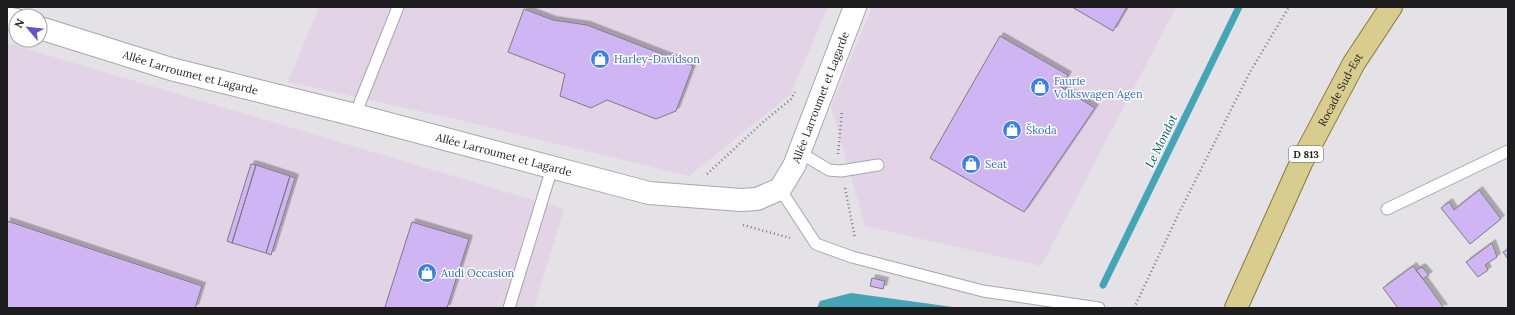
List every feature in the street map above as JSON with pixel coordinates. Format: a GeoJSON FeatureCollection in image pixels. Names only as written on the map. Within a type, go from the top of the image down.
{"type":"FeatureCollection","features":[{"type":"Feature","properties":{"kind":"main road","name":"Rocade Sud-Est"},"geometry":{"type":"LineString","coordinates":[[1236,308],[1301,163],[1354,63],[1391,7]]}},
{"type":"Feature","properties":{"kind":"street","name":"Allée Larroumet et Lagarde"},"geometry":{"type":"LineString","coordinates":[[48,31],[170,69],[355,115],[649,193],[741,200],[757,199],[780,189],[794,166],[855,7]]}},
{"type":"Feature","properties":{"kind":"lane"},"geometry":{"type":"LineString","coordinates":[[355,115],[398,7]]}},
{"type":"Feature","properties":{"kind":"lane"},"geometry":{"type":"LineString","coordinates":[[1387,209],[1508,150]]}},
{"type":"Feature","properties":{"kind":"lane"},"geometry":{"type":"LineString","coordinates":[[799,152],[829,170],[841,171],[878,165]]}},
{"type":"Feature","properties":{"kind":"lane"},"geometry":{"type":"LineString","coordinates":[[509,308],[552,168]]}},
{"type":"Feature","properties":{"kind":"lane"},"geometry":{"type":"LineString","coordinates":[[780,189],[816,244],[858,258],[983,290],[1099,308]]}},
{"type":"Feature","properties":{"kind":"path"},"geometry":{"type":"LineString","coordinates":[[1134,308],[1178,215],[1250,72],[1289,7]]}},
{"type":"Feature","properties":{"kind":"path"},"geometry":{"type":"LineString","coordinates":[[704,176],[762,123],[791,99],[799,86]]}},
{"type":"Feature","properties":{"kind":"path"},"geometry":{"type":"LineString","coordinates":[[842,108],[838,157],[849,204],[858,258]]}},
{"type":"Feature","properties":{"kind":"path"},"geometry":{"type":"LineString","coordinates":[[739,224],[816,244]]}},
{"type":"Feature","properties":{"kind":"shaded area"},"geometry":{"type":"Polygon","coordinates":[[[319,7],[828,7],[790,95],[689,176],[459,120],[288,82],[319,7]]]}},
{"type":"Feature","properties":{"kind":"shaded area"},"geometry":{"type":"Polygon","coordinates":[[[872,7],[1176,7],[1041,266],[865,226],[831,107],[872,7]]]}},
{"type":"Feature","properties":{"kind":"shaded area"},"geometry":{"type":"Polygon","coordinates":[[[7,43],[8,48],[24,48],[564,209],[534,308],[7,308],[7,43]]]}},
{"type":"Feature","properties":{"kind":"water"},"geometry":{"type":"Polygon","coordinates":[[[851,293],[960,308],[817,308],[820,301],[851,293]]]}},
{"type":"Feature","properties":{"kind":"building"},"geometry":{"type":"Polygon","coordinates":[[[1072,7],[1127,7],[1113,31],[1072,7]]]}},
{"type":"Feature","properties":{"kind":"building","name":"Harley-Davidson"},"geometry":{"type":"Polygon","coordinates":[[[524,9],[553,20],[587,25],[693,66],[676,111],[656,119],[607,100],[591,108],[560,96],[565,74],[508,52],[524,9]]]}},
{"type":"Feature","properties":{"kind":"building"},"geometry":{"type":"Polygon","coordinates":[[[1000,36],[1068,75],[1061,87],[1095,108],[1024,212],[930,158],[1000,36]]]}},
{"type":"Feature","properties":{"kind":"building"},"geometry":{"type":"Polygon","coordinates":[[[251,164],[256,165],[232,243],[227,241],[251,164]]]}},
{"type":"Feature","properties":{"kind":"building"},"geometry":{"type":"Polygon","coordinates":[[[256,165],[290,176],[266,253],[232,243],[256,165]]]}},
{"type":"Feature","properties":{"kind":"building"},"geometry":{"type":"Polygon","coordinates":[[[290,176],[295,178],[271,255],[266,253],[290,176]]]}},
{"type":"Feature","properties":{"kind":"building"},"geometry":{"type":"Polygon","coordinates":[[[1479,190],[1501,219],[1470,244],[1441,208],[1449,202],[1454,210],[1479,190]]]}},
{"type":"Feature","properties":{"kind":"building"},"geometry":{"type":"Polygon","coordinates":[[[7,221],[202,286],[195,308],[7,308],[7,221]]]}},
{"type":"Feature","properties":{"kind":"building","name":"Audi Occasion"},"geometry":{"type":"Polygon","coordinates":[[[412,222],[469,239],[447,308],[385,307],[412,222]]]}},
{"type":"Feature","properties":{"kind":"building"},"geometry":{"type":"Polygon","coordinates":[[[1492,243],[1497,257],[1485,265],[1488,270],[1478,277],[1466,262],[1492,243]]]}},
{"type":"Feature","properties":{"kind":"building"},"geometry":{"type":"Polygon","coordinates":[[[1508,249],[1508,259],[1503,252],[1508,249]]]}},
{"type":"Feature","properties":{"kind":"building"},"geometry":{"type":"Polygon","coordinates":[[[1413,266],[1444,308],[1398,308],[1383,288],[1413,266]]]}},
{"type":"Feature","properties":{"kind":"building"},"geometry":{"type":"Polygon","coordinates":[[[1422,267],[1429,275],[1423,279],[1416,270],[1422,267]]]}},
{"type":"Feature","properties":{"kind":"building"},"geometry":{"type":"Polygon","coordinates":[[[872,278],[885,281],[883,289],[870,286],[872,278]]]}},
{"type":"Feature","properties":{"kind":"waterway","name":"Le Mondot"},"geometry":{"type":"LineString","coordinates":[[1103,285],[1239,7]]}},
{"type":"Feature","properties":{"kind":"place","name":"Harley-Davidson"},"geometry":{"type":"Point","coordinates":[600,59]}},
{"type":"Feature","properties":{"kind":"place","name":"Faurie Volkswagen Agen"},"geometry":{"type":"Point","coordinates":[1040,87]}},
{"type":"Feature","properties":{"kind":"place","name":"Škoda"},"geometry":{"type":"Point","coordinates":[1012,130]}},
{"type":"Feature","properties":{"kind":"place","name":"Seat"},"geometry":{"type":"Point","coordinates":[971,164]}},
{"type":"Feature","properties":{"kind":"place","name":"Audi Occasion"},"geometry":{"type":"Point","coordinates":[427,273]}}]}
